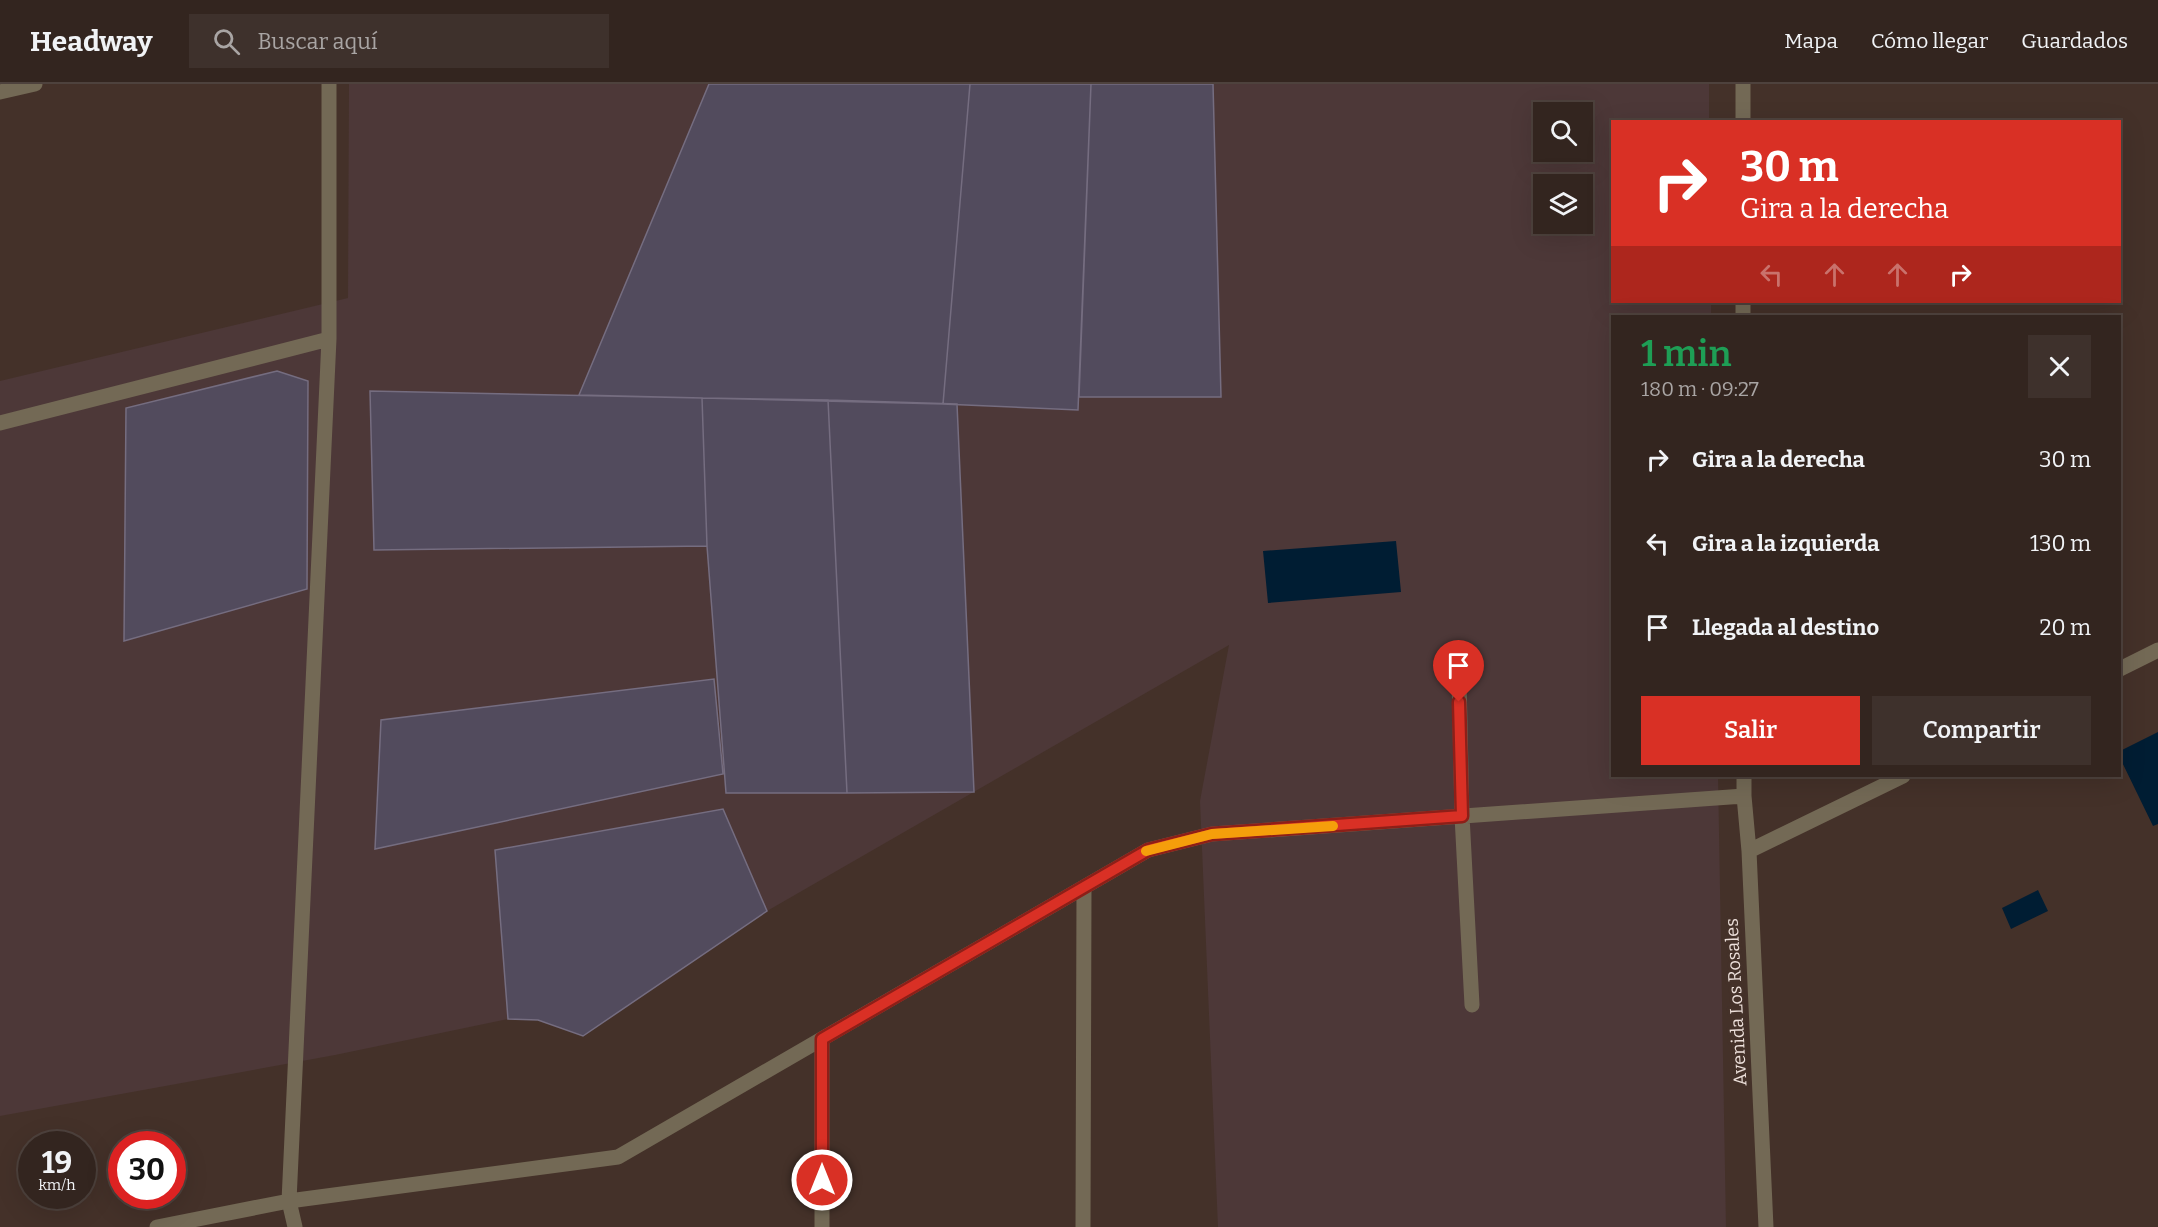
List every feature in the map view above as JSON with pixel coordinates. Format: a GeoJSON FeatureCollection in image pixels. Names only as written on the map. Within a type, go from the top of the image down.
{"type":"FeatureCollection","features":[{"type":"Feature","properties":{"kind":"street"},"geometry":{"type":"LineString","coordinates":[[0,92],[35,84]]}},
{"type":"Feature","properties":{"kind":"street"},"geometry":{"type":"LineString","coordinates":[[295,1227],[290,1201],[328,339],[329,84]]}},
{"type":"Feature","properties":{"kind":"street"},"geometry":{"type":"LineString","coordinates":[[1743,84],[1743,120]]}},
{"type":"Feature","properties":{"kind":"street"},"geometry":{"type":"LineString","coordinates":[[0,423],[328,339]]}},
{"type":"Feature","properties":{"kind":"street"},"geometry":{"type":"LineString","coordinates":[[2121,668],[2158,650]]}},
{"type":"Feature","properties":{"kind":"street"},"geometry":{"type":"LineString","coordinates":[[1458,679],[1462,816],[1472,1005]]}},
{"type":"Feature","properties":{"kind":"street","name":"Avenida Los Rosales"},"geometry":{"type":"LineString","coordinates":[[1743,777],[1749,851],[1766,1227]]}},
{"type":"Feature","properties":{"kind":"street"},"geometry":{"type":"LineString","coordinates":[[1749,851],[1901,777]]}},
{"type":"Feature","properties":{"kind":"street"},"geometry":{"type":"LineString","coordinates":[[157,1227],[290,1201],[618,1157],[1148,850],[1212,834],[1744,796]]}},
{"type":"Feature","properties":{"kind":"street"},"geometry":{"type":"LineString","coordinates":[[1083,1227],[1084,888]]}},
{"type":"Feature","properties":{"kind":"street"},"geometry":{"type":"LineString","coordinates":[[822,1039],[822,1227]]}},
{"type":"Feature","properties":{"kind":"shaded area"},"geometry":{"type":"Polygon","coordinates":[[[349,84],[1709,84],[1709,120],[1611,120],[1611,303],[1711,303],[1711,315],[1611,315],[1611,777],[1718,777],[1726,1227],[1218,1227],[1200,801],[1229,645],[767,911],[583,1036],[538,1020],[508,1019],[335,1055],[0,1116],[0,381],[348,298],[349,84]]]}},
{"type":"Feature","properties":{"kind":"water"},"geometry":{"type":"Polygon","coordinates":[[[1396,541],[1401,592],[1268,603],[1263,551],[1396,541]]]}},
{"type":"Feature","properties":{"kind":"water"},"geometry":{"type":"Polygon","coordinates":[[[2158,732],[2158,824],[2153,826],[2121,760],[2121,750],[2158,732]]]}},
{"type":"Feature","properties":{"kind":"water"},"geometry":{"type":"Polygon","coordinates":[[[2038,890],[2048,911],[2011,929],[2002,908],[2038,890]]]}},
{"type":"Feature","properties":{"kind":"building"},"geometry":{"type":"Polygon","coordinates":[[[709,84],[970,84],[943,404],[579,395],[709,84]]]}},
{"type":"Feature","properties":{"kind":"building"},"geometry":{"type":"Polygon","coordinates":[[[970,84],[1091,84],[1078,410],[943,404],[970,84]]]}},
{"type":"Feature","properties":{"kind":"building"},"geometry":{"type":"Polygon","coordinates":[[[1091,84],[1213,84],[1221,397],[1079,397],[1091,84]]]}},
{"type":"Feature","properties":{"kind":"building"},"geometry":{"type":"Polygon","coordinates":[[[277,371],[308,381],[307,589],[124,641],[126,408],[277,371]]]}},
{"type":"Feature","properties":{"kind":"building"},"geometry":{"type":"Polygon","coordinates":[[[370,391],[702,398],[707,546],[374,550],[370,391]]]}},
{"type":"Feature","properties":{"kind":"building"},"geometry":{"type":"Polygon","coordinates":[[[702,398],[828,400],[847,793],[726,793],[707,546],[702,398]]]}},
{"type":"Feature","properties":{"kind":"building"},"geometry":{"type":"Polygon","coordinates":[[[828,400],[957,404],[974,792],[847,793],[828,400]]]}},
{"type":"Feature","properties":{"kind":"building"},"geometry":{"type":"Polygon","coordinates":[[[714,679],[723,774],[375,849],[381,720],[714,679]]]}},
{"type":"Feature","properties":{"kind":"building"},"geometry":{"type":"Polygon","coordinates":[[[723,809],[767,911],[583,1036],[538,1020],[508,1019],[495,850],[723,809]]]}},
{"type":"Feature","properties":{"kind":"slow traffic"},"geometry":{"type":"LineString","coordinates":[[1146,851],[1212,834],[1333,826]]}},
{"type":"Feature","properties":{"kind":"route"},"geometry":{"type":"LineString","coordinates":[[822,1180],[822,1039],[1148,850],[1212,834],[1462,816],[1459,702]]}}]}
